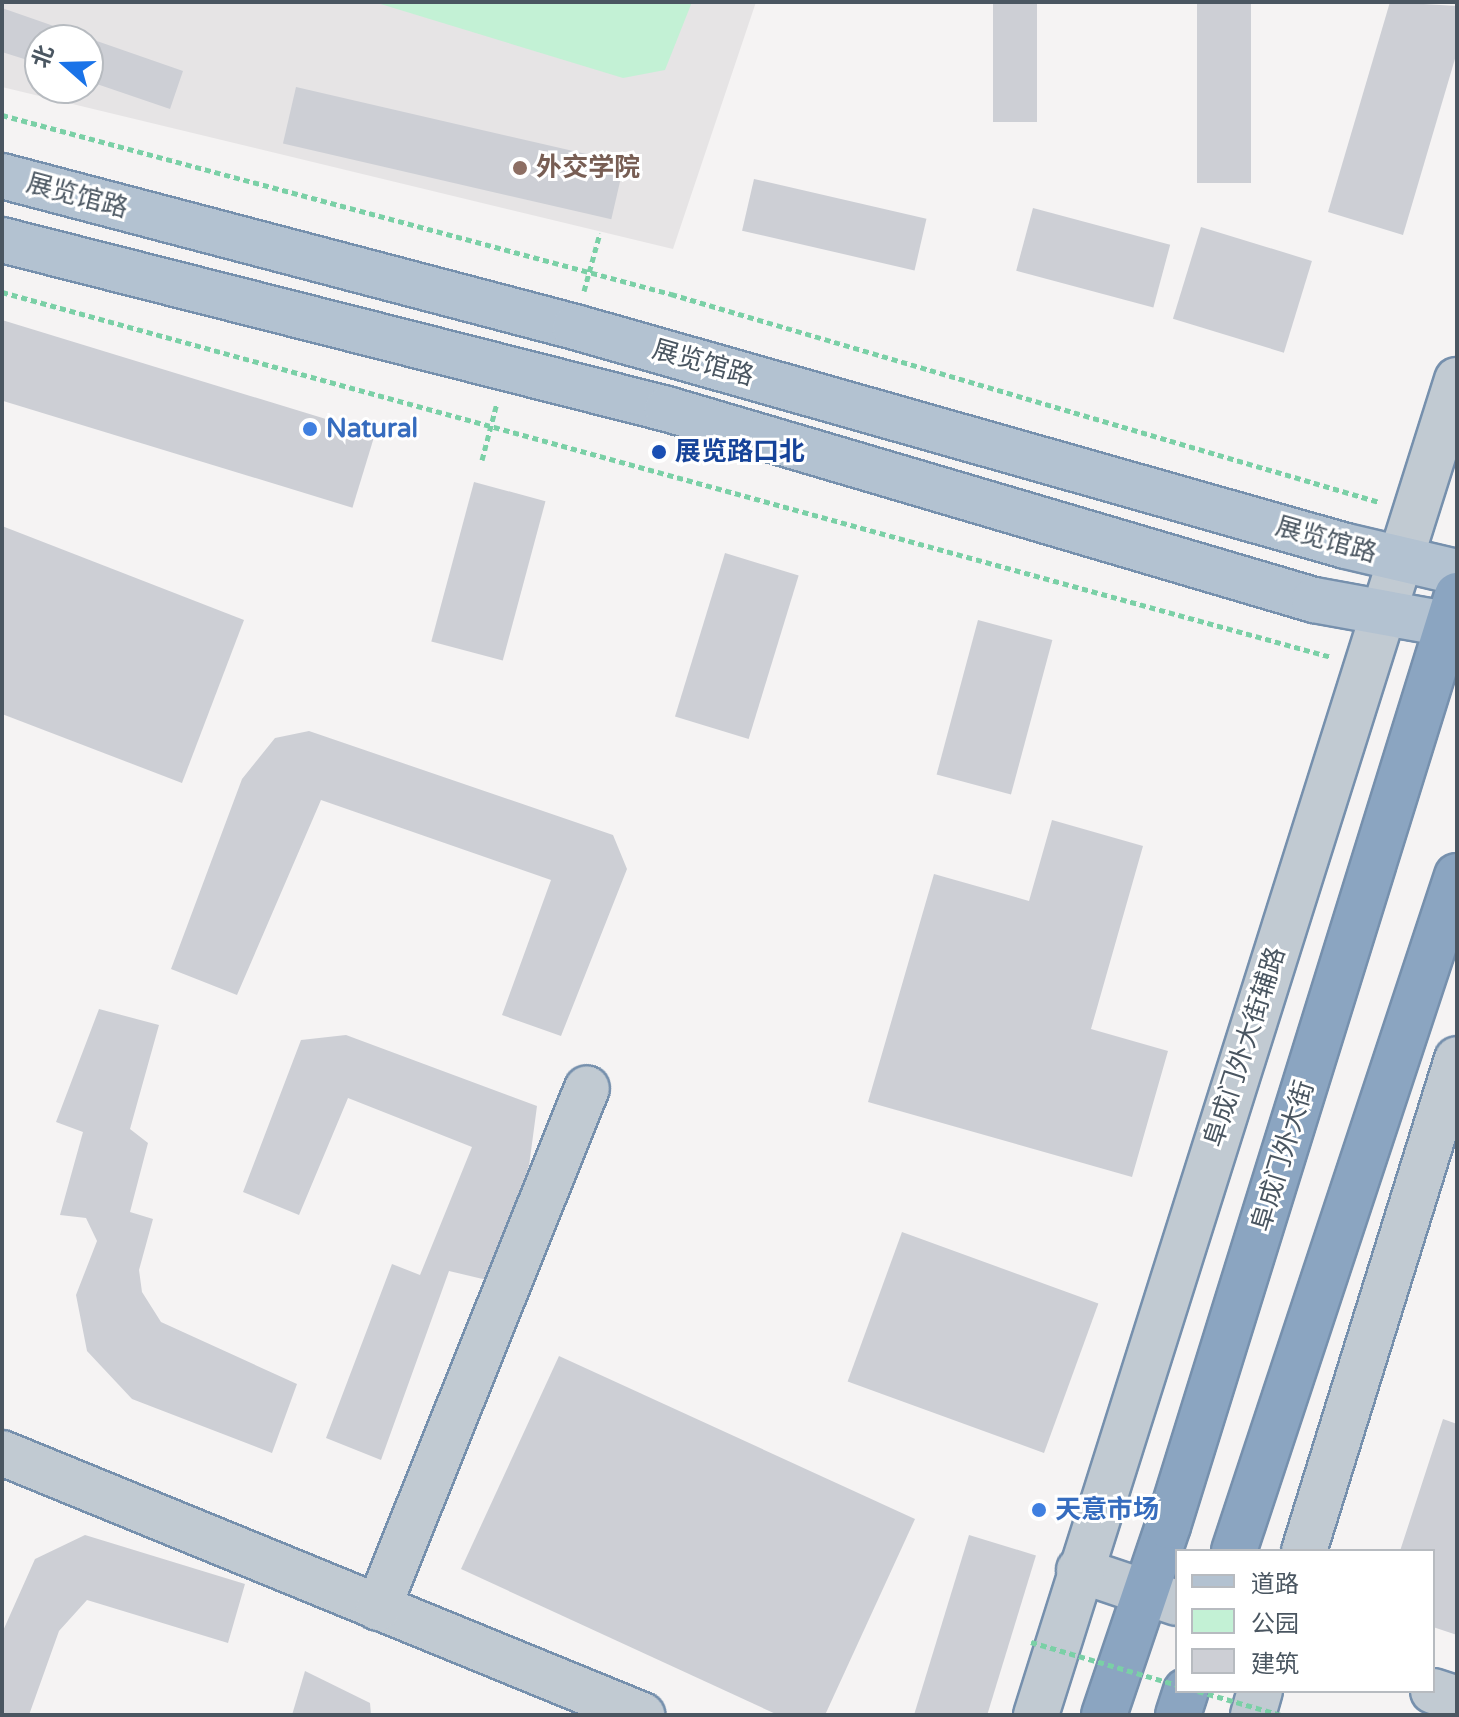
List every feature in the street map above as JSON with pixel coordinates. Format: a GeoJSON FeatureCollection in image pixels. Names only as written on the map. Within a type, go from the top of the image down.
{"type":"FeatureCollection","features":[{"type":"Feature","properties":{"kind":"highway","name":"阜成门外大街"},"geometry":{"type":"LineString","coordinates":[[1176,1549],[1454,615]]}},
{"type":"Feature","properties":{"kind":"highway"},"geometry":{"type":"LineString","coordinates":[[1235,1549],[1457,876]]}},
{"type":"Feature","properties":{"kind":"highway","name":"阜成门外大街"},"geometry":{"type":"LineString","coordinates":[[1104,1715],[1162,1597],[1175,1553]]}},
{"type":"Feature","properties":{"kind":"highway"},"geometry":{"type":"LineString","coordinates":[[1178,1715],[1185,1693]]}},
{"type":"Feature","properties":{"kind":"main road","name":"展览馆路"},"geometry":{"type":"LineString","coordinates":[[2,176],[575,327],[1401,561],[1457,572]]}},
{"type":"Feature","properties":{"kind":"main road","name":"展览馆路"},"geometry":{"type":"LineString","coordinates":[[2,240],[667,409],[1314,600],[1384,616],[1454,615]]}},
{"type":"Feature","properties":{"kind":"street","name":"阜成门外大街辅路"},"geometry":{"type":"LineString","coordinates":[[1036,1715],[1079,1570],[1457,380]]}},
{"type":"Feature","properties":{"kind":"street"},"geometry":{"type":"LineString","coordinates":[[1305,1549],[1457,1059]]}},
{"type":"Feature","properties":{"kind":"street"},"geometry":{"type":"LineString","coordinates":[[378,1608],[587,1088]]}},
{"type":"Feature","properties":{"kind":"street"},"geometry":{"type":"LineString","coordinates":[[2,1453],[642,1715]]}},
{"type":"Feature","properties":{"kind":"street"},"geometry":{"type":"LineString","coordinates":[[1079,1570],[1162,1597]]}},
{"type":"Feature","properties":{"kind":"street"},"geometry":{"type":"LineString","coordinates":[[1435,1692],[1457,1699]]}},
{"type":"Feature","properties":{"kind":"street"},"geometry":{"type":"LineString","coordinates":[[1253,1715],[1259,1693]]}},
{"type":"Feature","properties":{"kind":"path"},"geometry":{"type":"LineString","coordinates":[[2,115],[671,294],[1414,513]]}},
{"type":"Feature","properties":{"kind":"path"},"geometry":{"type":"LineString","coordinates":[[2,292],[1367,668]]}},
{"type":"Feature","properties":{"kind":"path"},"geometry":{"type":"LineString","coordinates":[[1031,1642],[1175,1684]]}},
{"type":"Feature","properties":{"kind":"path"},"geometry":{"type":"LineString","coordinates":[[1205,1693],[1281,1715]]}},
{"type":"Feature","properties":{"kind":"shaded area","name":"外交学院"},"geometry":{"type":"Polygon","coordinates":[[[2,2],[756,2],[673,249],[72,104],[104,104],[104,24],[24,24],[24,92],[2,87],[2,2]]]}},
{"type":"Feature","properties":{"kind":"green space"},"geometry":{"type":"Polygon","coordinates":[[[374,2],[692,2],[665,70],[623,78],[374,2]]]}},
{"type":"Feature","properties":{"kind":"building"},"geometry":{"type":"Polygon","coordinates":[[[993,2],[1037,2],[1037,122],[993,122],[993,2]]]}},
{"type":"Feature","properties":{"kind":"building"},"geometry":{"type":"Polygon","coordinates":[[[1197,2],[1251,2],[1251,183],[1197,183],[1197,2]]]}},
{"type":"Feature","properties":{"kind":"building"},"geometry":{"type":"Polygon","coordinates":[[[1390,2],[1457,6],[1457,52],[1403,235],[1328,212],[1390,2]]]}},
{"type":"Feature","properties":{"kind":"building"},"geometry":{"type":"Polygon","coordinates":[[[2,8],[48,24],[24,24],[24,59],[2,52],[2,8]]]}},
{"type":"Feature","properties":{"kind":"building"},"geometry":{"type":"Polygon","coordinates":[[[104,44],[183,71],[170,109],[104,86],[104,44]]]}},
{"type":"Feature","properties":{"kind":"building"},"geometry":{"type":"Polygon","coordinates":[[[296,87],[624,163],[611,219],[283,144],[296,87]]]}},
{"type":"Feature","properties":{"kind":"building"},"geometry":{"type":"Polygon","coordinates":[[[754,179],[926,219],[915,270],[742,231],[754,179]]]}},
{"type":"Feature","properties":{"kind":"building"},"geometry":{"type":"Polygon","coordinates":[[[1033,208],[1170,245],[1153,308],[1016,271],[1033,208]]]}},
{"type":"Feature","properties":{"kind":"building"},"geometry":{"type":"Polygon","coordinates":[[[1201,227],[1312,261],[1284,353],[1173,319],[1201,227]]]}},
{"type":"Feature","properties":{"kind":"building"},"geometry":{"type":"Polygon","coordinates":[[[2,320],[375,434],[352,508],[2,401],[2,320]]]}},
{"type":"Feature","properties":{"kind":"building"},"geometry":{"type":"Polygon","coordinates":[[[474,482],[545,501],[503,661],[431,641],[474,482]]]}},
{"type":"Feature","properties":{"kind":"building"},"geometry":{"type":"Polygon","coordinates":[[[2,526],[244,620],[182,783],[2,714],[2,526]]]}},
{"type":"Feature","properties":{"kind":"building"},"geometry":{"type":"Polygon","coordinates":[[[725,553],[799,576],[749,739],[675,717],[725,553]]]}},
{"type":"Feature","properties":{"kind":"building"},"geometry":{"type":"Polygon","coordinates":[[[978,620],[1052,640],[1011,794],[937,775],[978,620]]]}},
{"type":"Feature","properties":{"kind":"building"},"geometry":{"type":"Polygon","coordinates":[[[309,731],[613,835],[627,869],[561,1036],[502,1015],[551,880],[321,800],[237,995],[171,969],[242,779],[275,738],[309,731]]]}},
{"type":"Feature","properties":{"kind":"building"},"geometry":{"type":"Polygon","coordinates":[[[1052,820],[1143,846],[1091,1029],[1168,1051],[1132,1177],[868,1102],[934,874],[1029,901],[1052,820]]]}},
{"type":"Feature","properties":{"kind":"building"},"geometry":{"type":"Polygon","coordinates":[[[99,1009],[159,1025],[130,1129],[148,1143],[130,1212],[153,1219],[139,1270],[142,1292],[161,1322],[297,1384],[272,1453],[132,1399],[87,1351],[76,1295],[97,1241],[86,1218],[60,1215],[83,1132],[56,1122],[99,1009]]]}},
{"type":"Feature","properties":{"kind":"building"},"geometry":{"type":"Polygon","coordinates":[[[346,1035],[537,1106],[529,1166],[487,1280],[449,1271],[381,1460],[326,1438],[392,1264],[420,1275],[472,1147],[348,1098],[299,1215],[243,1192],[301,1040],[346,1035]]]}},
{"type":"Feature","properties":{"kind":"building"},"geometry":{"type":"Polygon","coordinates":[[[902,1232],[1098,1303],[1044,1453],[848,1381],[902,1232]]]}},
{"type":"Feature","properties":{"kind":"building"},"geometry":{"type":"Polygon","coordinates":[[[559,1356],[915,1519],[825,1715],[778,1715],[461,1569],[559,1356]]]}},
{"type":"Feature","properties":{"kind":"building"},"geometry":{"type":"Polygon","coordinates":[[[1443,1419],[1457,1424],[1457,1635],[1435,1628],[1435,1549],[1401,1549],[1443,1419]]]}},
{"type":"Feature","properties":{"kind":"building"},"geometry":{"type":"Polygon","coordinates":[[[85,1535],[245,1584],[228,1643],[87,1600],[59,1631],[29,1715],[2,1715],[2,1633],[35,1559],[85,1535]]]}},
{"type":"Feature","properties":{"kind":"building"},"geometry":{"type":"Polygon","coordinates":[[[969,1535],[1036,1555],[987,1715],[914,1715],[969,1535]]]}},
{"type":"Feature","properties":{"kind":"building"},"geometry":{"type":"Polygon","coordinates":[[[305,1671],[370,1703],[371,1715],[292,1715],[305,1671]]]}},
{"type":"Feature","properties":{"kind":"place","name":"外交学院"},"geometry":{"type":"Point","coordinates":[520,168]}},
{"type":"Feature","properties":{"kind":"place","name":"Natural"},"geometry":{"type":"Point","coordinates":[310,429]}},
{"type":"Feature","properties":{"kind":"place","name":"展览路口北"},"geometry":{"type":"Point","coordinates":[659,452]}},
{"type":"Feature","properties":{"kind":"place","name":"天意市场"},"geometry":{"type":"Point","coordinates":[1039,1510]}}]}
